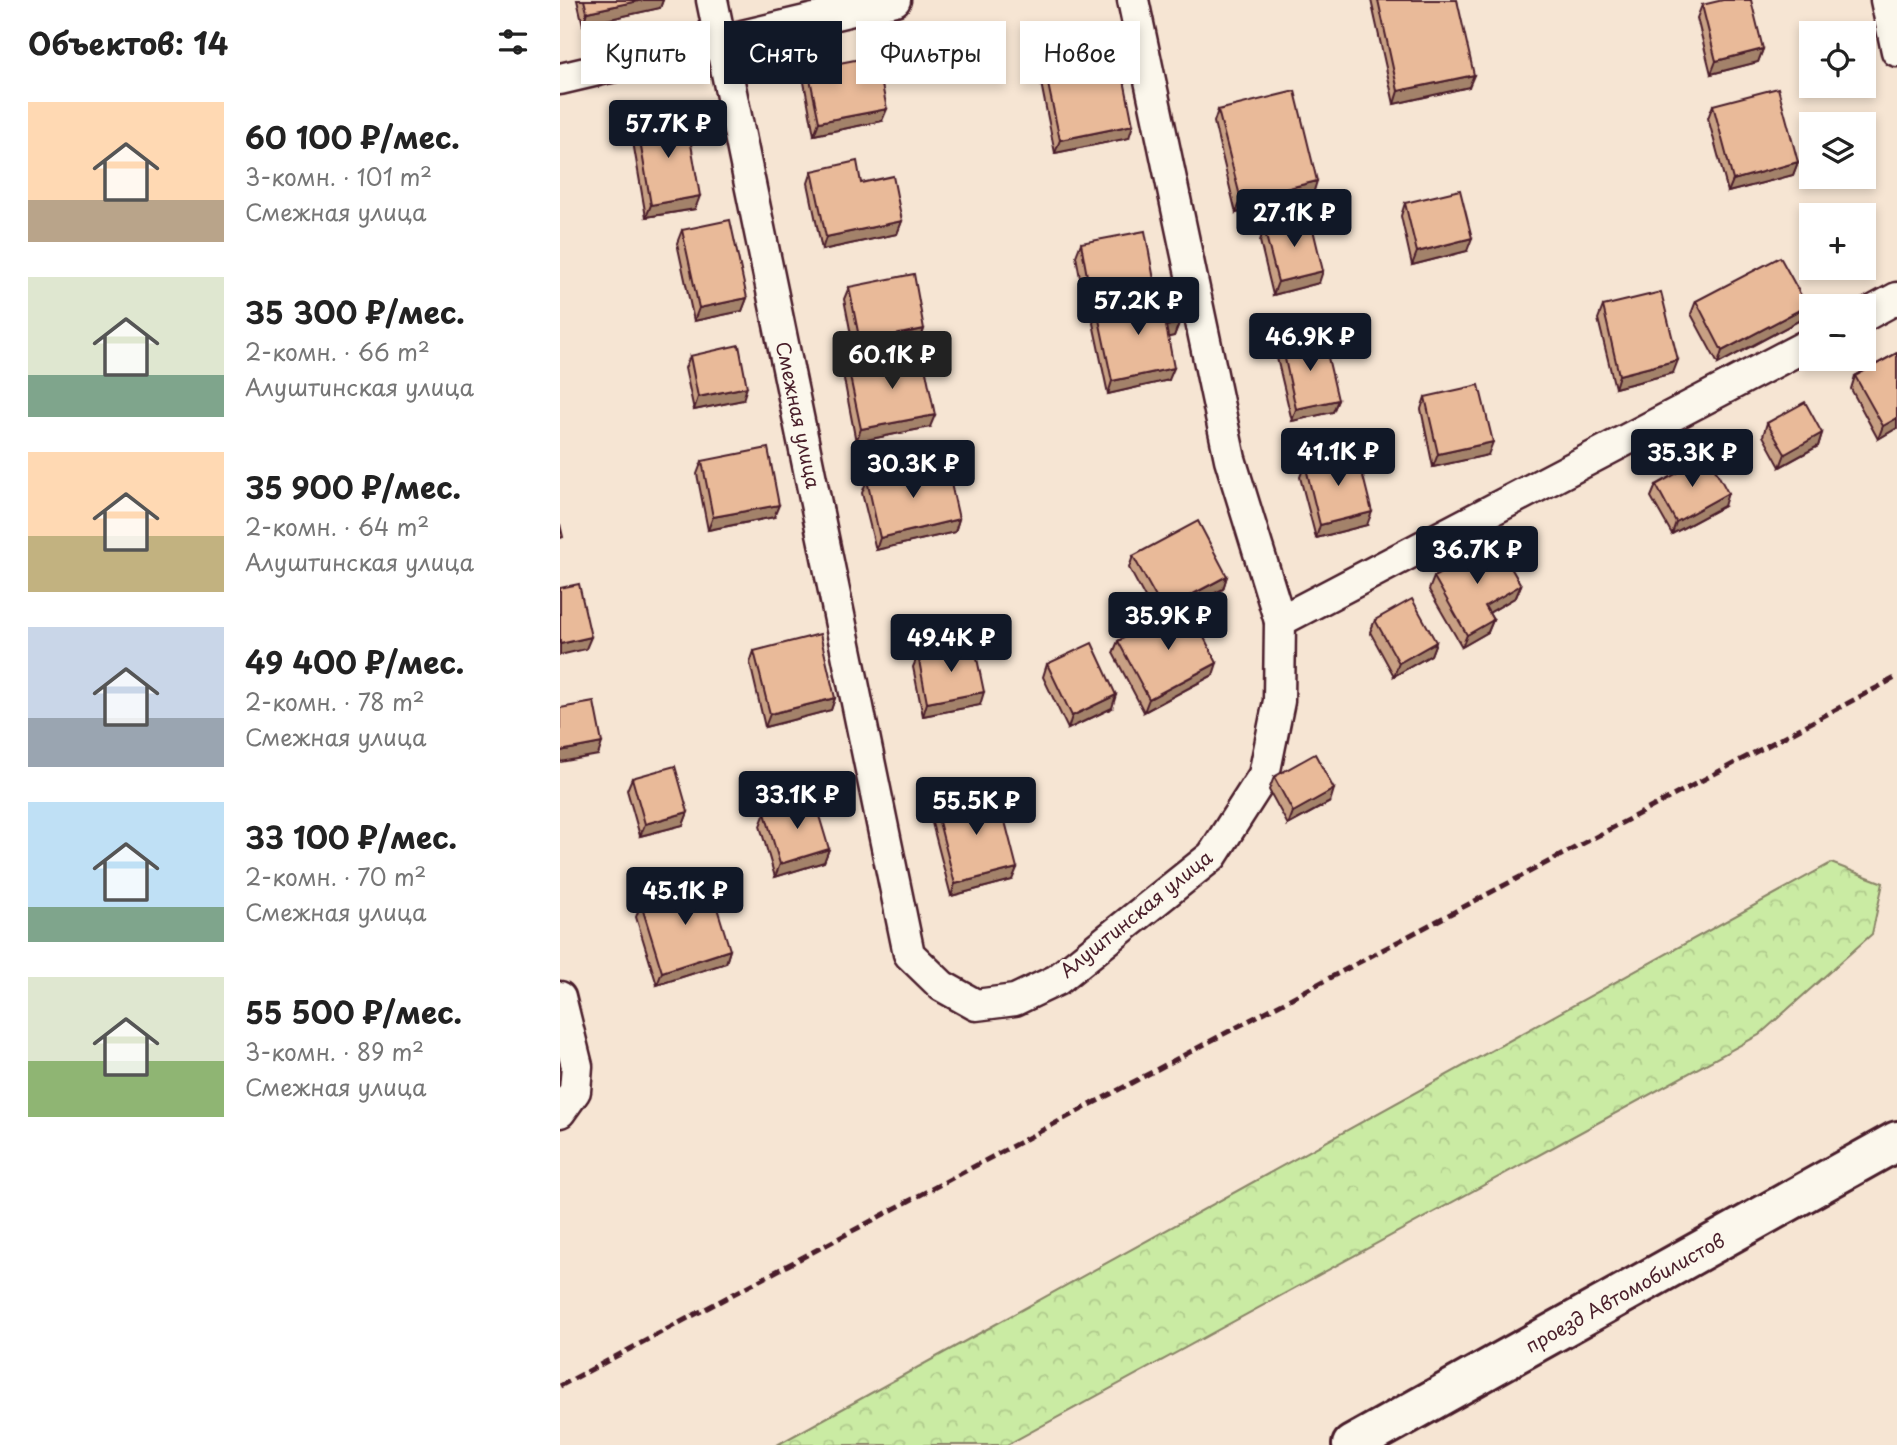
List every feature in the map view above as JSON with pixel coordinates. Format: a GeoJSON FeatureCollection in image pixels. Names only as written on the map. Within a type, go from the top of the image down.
{"type":"FeatureCollection","features":[{"type":"Feature","properties":{"kind":"street","name":"Смежная улица"},"geometry":{"type":"LineString","coordinates":[[712,0],[909,954]]}},
{"type":"Feature","properties":{"kind":"street"},"geometry":{"type":"LineString","coordinates":[[560,79],[895,0]]}},
{"type":"Feature","properties":{"kind":"street","name":"Алуштинская улица"},"geometry":{"type":"LineString","coordinates":[[909,954],[942,986],[976,1005],[1015,1000],[1057,980],[1212,856],[1264,775],[1279,701],[1280,621],[1230,459],[1133,0]]}},
{"type":"Feature","properties":{"kind":"street"},"geometry":{"type":"LineString","coordinates":[[1886,0],[1897,51]]}},
{"type":"Feature","properties":{"kind":"street"},"geometry":{"type":"LineString","coordinates":[[1876,309],[1897,298]]}},
{"type":"Feature","properties":{"kind":"street"},"geometry":{"type":"LineString","coordinates":[[1280,621],[1799,349]]}},
{"type":"Feature","properties":{"kind":"street"},"geometry":{"type":"LineString","coordinates":[[560,997],[577,1066],[568,1101]]}},
{"type":"Feature","properties":{"kind":"street","name":"проезд Автомобилистов"},"geometry":{"type":"LineString","coordinates":[[1352,1445],[1897,1142]]}},
{"type":"Feature","properties":{"kind":"green space"},"geometry":{"type":"Polygon","coordinates":[[[1831,863],[1883,883],[1872,934],[1759,1035],[1007,1445],[777,1445],[1831,863]]]}},
{"type":"Feature","properties":{"kind":"building"},"geometry":{"type":"Polygon","coordinates":[[[584,0],[643,0],[587,12],[584,0]]]}},
{"type":"Feature","properties":{"kind":"building"},"geometry":{"type":"Polygon","coordinates":[[[1378,0],[1457,0],[1474,75],[1398,91],[1378,0]]]}},
{"type":"Feature","properties":{"kind":"building"},"geometry":{"type":"Polygon","coordinates":[[[1723,0],[1751,0],[1763,49],[1716,61],[1702,5],[1723,0]]]}},
{"type":"Feature","properties":{"kind":"building"},"geometry":{"type":"Polygon","coordinates":[[[856,60],[856,84],[882,84],[887,109],[819,122],[811,84],[842,84],[842,62],[856,60]]]}},
{"type":"Feature","properties":{"kind":"building"},"geometry":{"type":"Polygon","coordinates":[[[1048,84],[1125,84],[1133,125],[1060,140],[1048,84]]]}},
{"type":"Feature","properties":{"kind":"building"},"geometry":{"type":"Polygon","coordinates":[[[1778,88],[1798,162],[1733,180],[1713,105],[1778,88]]]}},
{"type":"Feature","properties":{"kind":"building"},"geometry":{"type":"Polygon","coordinates":[[[1295,91],[1317,181],[1241,200],[1218,110],[1295,91]]]}},
{"type":"Feature","properties":{"kind":"building"},"geometry":{"type":"Polygon","coordinates":[[[686,115],[700,196],[651,205],[637,124],[686,115]]]}},
{"type":"Feature","properties":{"kind":"building"},"geometry":{"type":"Polygon","coordinates":[[[857,161],[861,183],[893,176],[902,221],[826,237],[812,171],[857,161]]]}},
{"type":"Feature","properties":{"kind":"building"},"geometry":{"type":"Polygon","coordinates":[[[1460,190],[1472,238],[1417,252],[1405,203],[1460,190]]]}},
{"type":"Feature","properties":{"kind":"building"},"geometry":{"type":"Polygon","coordinates":[[[1310,217],[1323,271],[1278,282],[1264,228],[1310,217]]]}},
{"type":"Feature","properties":{"kind":"building"},"geometry":{"type":"Polygon","coordinates":[[[730,220],[747,298],[699,308],[682,230],[730,220]]]}},
{"type":"Feature","properties":{"kind":"building"},"geometry":{"type":"Polygon","coordinates":[[[1145,231],[1155,285],[1091,298],[1081,243],[1145,231]]]}},
{"type":"Feature","properties":{"kind":"building"},"geometry":{"type":"Polygon","coordinates":[[[1780,257],[1800,294],[1799,310],[1722,351],[1696,301],[1780,257]]]}},
{"type":"Feature","properties":{"kind":"building"},"geometry":{"type":"Polygon","coordinates":[[[914,274],[924,329],[860,342],[849,287],[914,274]]]}},
{"type":"Feature","properties":{"kind":"building"},"geometry":{"type":"Polygon","coordinates":[[[1661,292],[1678,360],[1619,375],[1603,306],[1661,292]]]}},
{"type":"Feature","properties":{"kind":"building"},"geometry":{"type":"Polygon","coordinates":[[[1173,294],[1179,323],[1166,326],[1174,368],[1112,381],[1097,310],[1173,294]]]}},
{"type":"Feature","properties":{"kind":"building"},"geometry":{"type":"Polygon","coordinates":[[[1323,336],[1338,400],[1296,409],[1282,345],[1323,336]]]}},
{"type":"Feature","properties":{"kind":"building"},"geometry":{"type":"Polygon","coordinates":[[[739,345],[747,387],[698,397],[690,356],[739,345]]]}},
{"type":"Feature","properties":{"kind":"building"},"geometry":{"type":"Polygon","coordinates":[[[922,352],[935,415],[861,429],[848,367],[922,352]]]}},
{"type":"Feature","properties":{"kind":"building"},"geometry":{"type":"Polygon","coordinates":[[[1897,353],[1897,418],[1883,426],[1855,376],[1864,371],[1876,371],[1876,364],[1897,353]]]}},
{"type":"Feature","properties":{"kind":"building"},"geometry":{"type":"Polygon","coordinates":[[[1479,385],[1493,442],[1438,454],[1425,397],[1479,385]]]}},
{"type":"Feature","properties":{"kind":"building"},"geometry":{"type":"Polygon","coordinates":[[[1805,402],[1822,433],[1785,454],[1767,423],[1805,402]]]}},
{"type":"Feature","properties":{"kind":"building"},"geometry":{"type":"Polygon","coordinates":[[[768,448],[779,505],[713,517],[702,461],[768,448]]]}},
{"type":"Feature","properties":{"kind":"building"},"geometry":{"type":"Polygon","coordinates":[[[1357,452],[1372,512],[1320,525],[1305,464],[1357,452]]]}},
{"type":"Feature","properties":{"kind":"building"},"geometry":{"type":"Polygon","coordinates":[[[1708,456],[1728,493],[1676,522],[1656,485],[1708,456]]]}},
{"type":"Feature","properties":{"kind":"building"},"geometry":{"type":"Polygon","coordinates":[[[946,461],[959,519],[880,538],[867,480],[946,461]]]}},
{"type":"Feature","properties":{"kind":"building"},"geometry":{"type":"Polygon","coordinates":[[[1198,521],[1227,576],[1163,610],[1133,556],[1198,521]]]}},
{"type":"Feature","properties":{"kind":"building"},"geometry":{"type":"Polygon","coordinates":[[[1496,542],[1521,585],[1485,606],[1493,620],[1467,635],[1434,577],[1496,542]]]}},
{"type":"Feature","properties":{"kind":"building"},"geometry":{"type":"Polygon","coordinates":[[[579,584],[591,637],[560,644],[560,588],[579,584]]]}},
{"type":"Feature","properties":{"kind":"building"},"geometry":{"type":"Polygon","coordinates":[[[1412,599],[1436,642],[1399,663],[1375,620],[1412,599]]]}},
{"type":"Feature","properties":{"kind":"building"},"geometry":{"type":"Polygon","coordinates":[[[1187,604],[1217,663],[1149,699],[1118,641],[1187,604]]]}},
{"type":"Feature","properties":{"kind":"building"},"geometry":{"type":"Polygon","coordinates":[[[820,634],[835,698],[770,714],[754,651],[820,634]]]}},
{"type":"Feature","properties":{"kind":"building"},"geometry":{"type":"Polygon","coordinates":[[[1092,643],[1116,695],[1072,716],[1047,664],[1092,643]]]}},
{"type":"Feature","properties":{"kind":"building"},"geometry":{"type":"Polygon","coordinates":[[[974,644],[984,692],[927,703],[918,655],[974,644]]]}},
{"type":"Feature","properties":{"kind":"building"},"geometry":{"type":"Polygon","coordinates":[[[594,702],[602,743],[560,751],[560,708],[594,702]]]}},
{"type":"Feature","properties":{"kind":"building"},"geometry":{"type":"Polygon","coordinates":[[[1315,754],[1334,789],[1293,812],[1274,777],[1315,754]]]}},
{"type":"Feature","properties":{"kind":"building"},"geometry":{"type":"Polygon","coordinates":[[[675,766],[688,812],[645,824],[632,778],[675,766]]]}},
{"type":"Feature","properties":{"kind":"building"},"geometry":{"type":"Polygon","coordinates":[[[997,790],[1017,868],[955,884],[935,806],[997,790]]]}},
{"type":"Feature","properties":{"kind":"building"},"geometry":{"type":"Polygon","coordinates":[[[814,799],[829,849],[780,864],[765,813],[814,799]]]}},
{"type":"Feature","properties":{"kind":"building"},"geometry":{"type":"Polygon","coordinates":[[[709,882],[730,950],[662,972],[641,904],[709,882]]]}},
{"type":"Feature","properties":{"kind":"railway"},"geometry":{"type":"LineString","coordinates":[[560,1386],[1897,677]]}}]}
